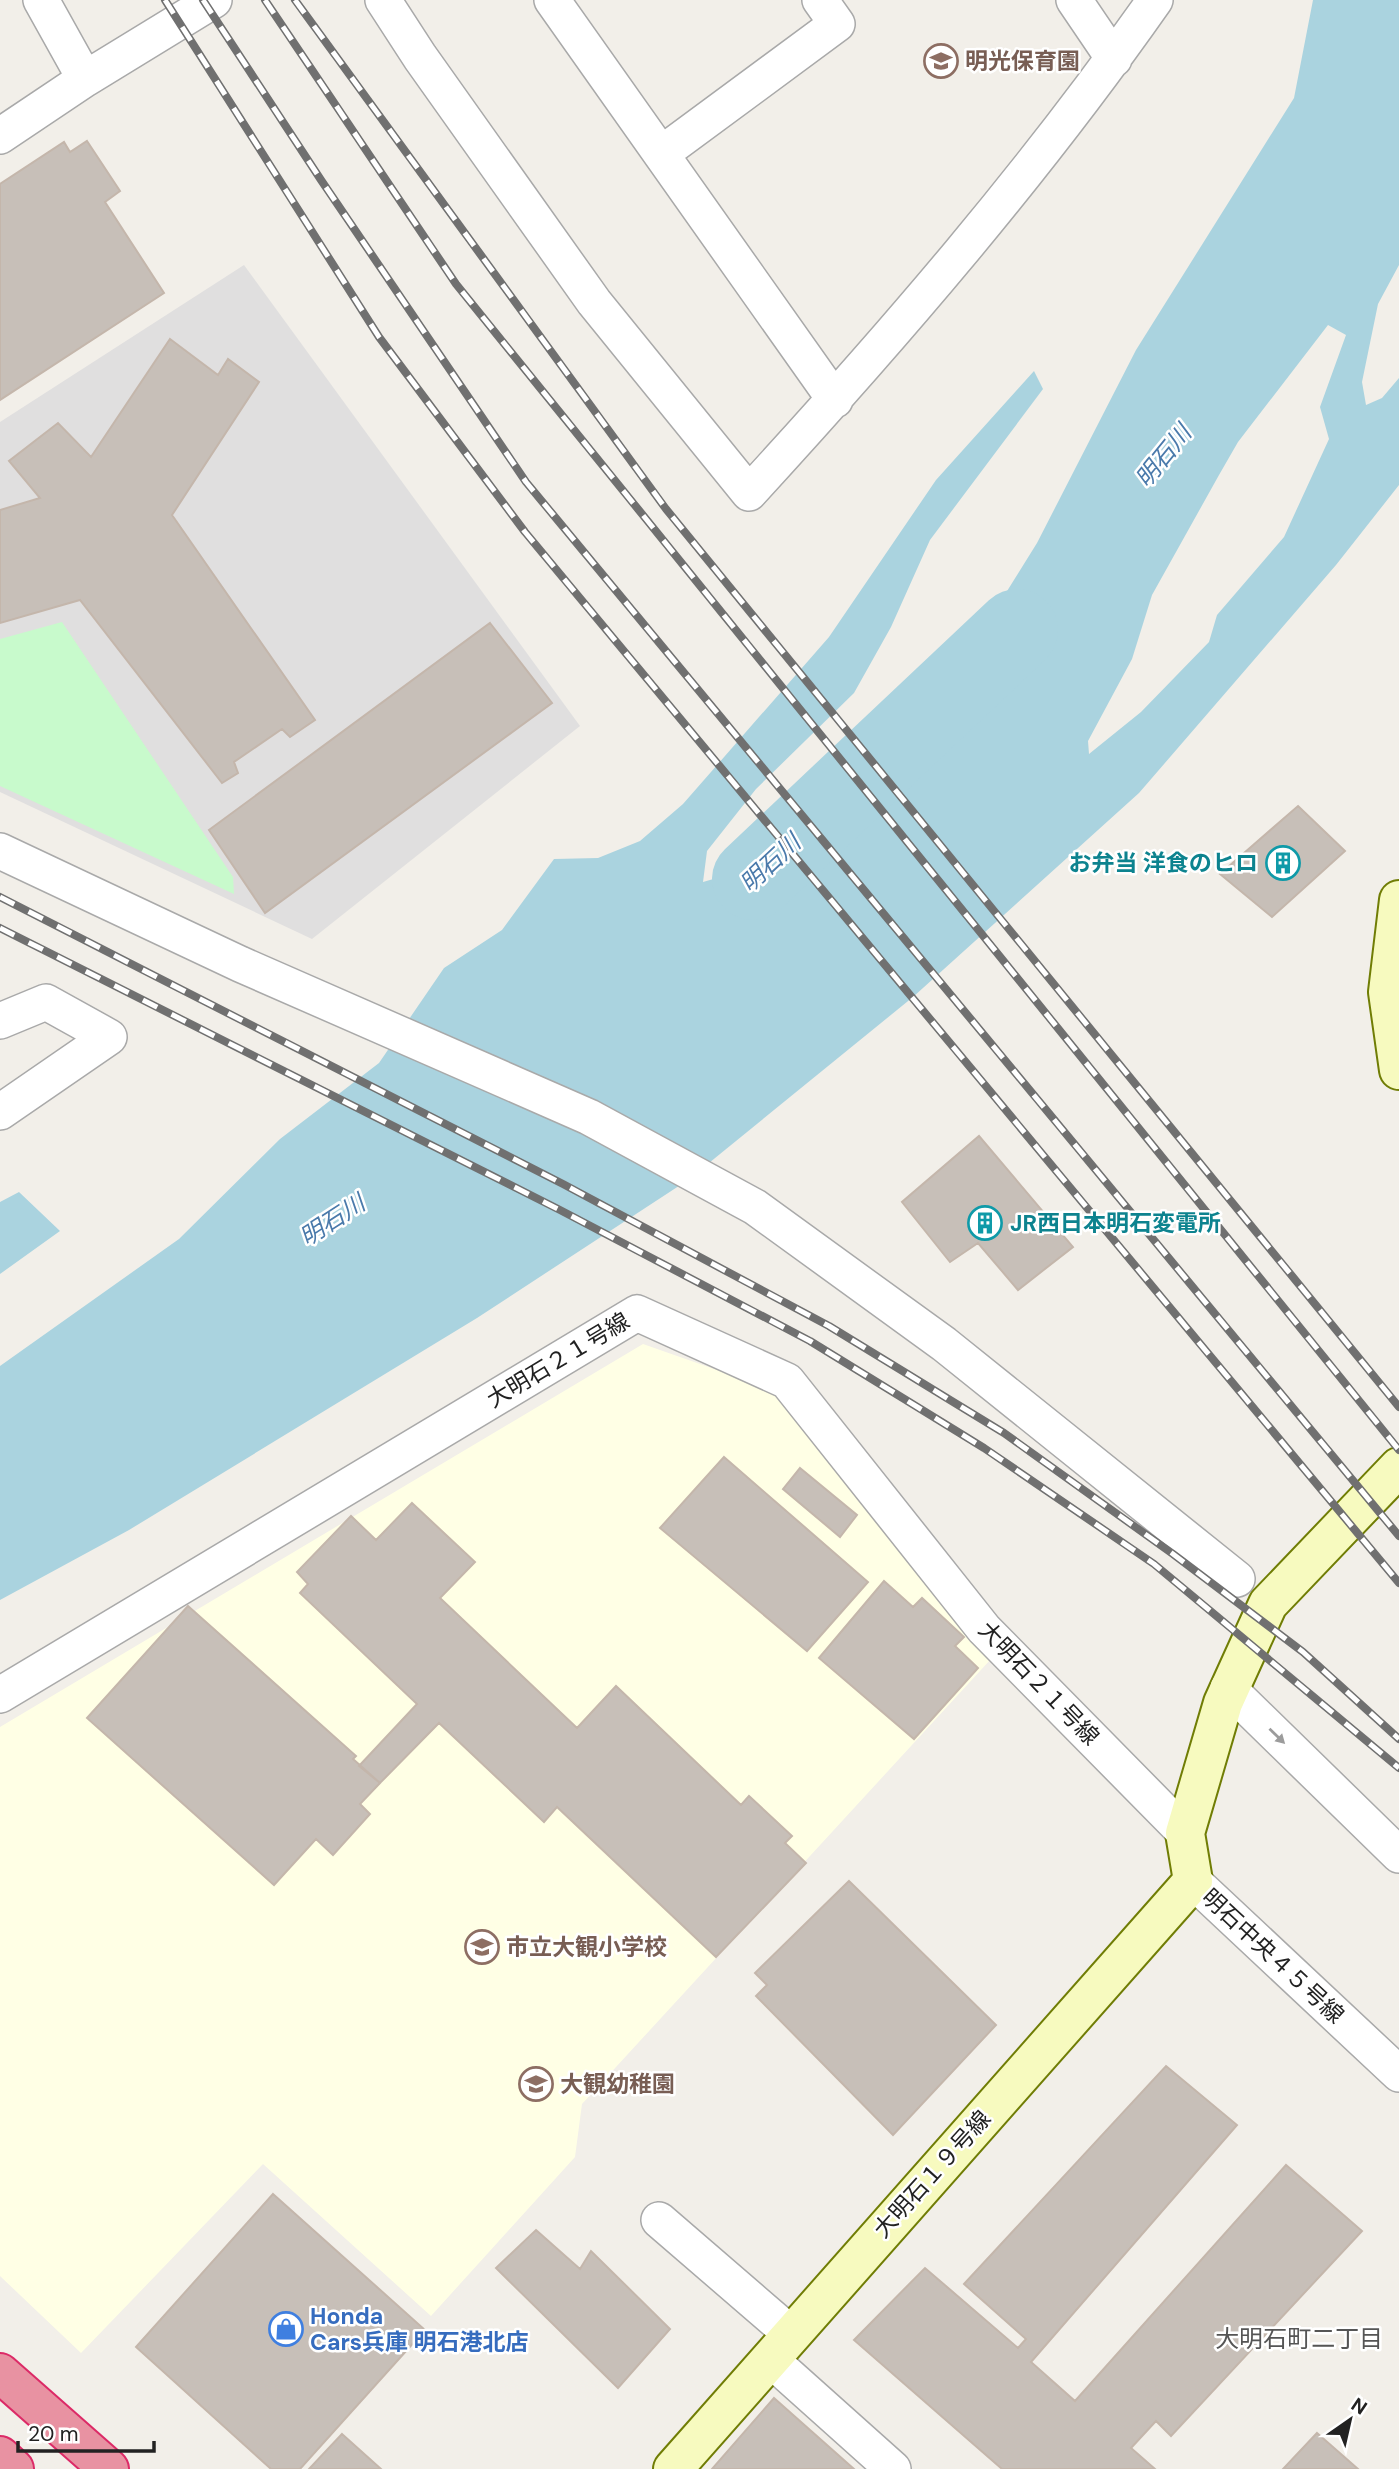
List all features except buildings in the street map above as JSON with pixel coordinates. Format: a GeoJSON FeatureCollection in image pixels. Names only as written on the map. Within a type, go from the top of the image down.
{"type":"FeatureCollection","features":[{"type":"Feature","properties":{"kind":"highway"},"geometry":{"type":"LineString","coordinates":[[0,2373],[109,2469]]}},
{"type":"Feature","properties":{"kind":"highway"},"geometry":{"type":"LineString","coordinates":[[0,2456],[14,2469]]}},
{"type":"Feature","properties":{"kind":"street"},"geometry":{"type":"LineString","coordinates":[[41,0],[85,79]]}},
{"type":"Feature","properties":{"kind":"street"},"geometry":{"type":"LineString","coordinates":[[0,136],[85,79],[214,0]]}},
{"type":"Feature","properties":{"kind":"street"},"geometry":{"type":"LineString","coordinates":[[383,0],[420,57],[594,302],[749,493],[835,400],[983,226],[1114,59],[1156,0]]}},
{"type":"Feature","properties":{"kind":"street"},"geometry":{"type":"LineString","coordinates":[[552,0],[835,400]]}},
{"type":"Feature","properties":{"kind":"street"},"geometry":{"type":"LineString","coordinates":[[661,154],[837,24],[820,0]]}},
{"type":"Feature","properties":{"kind":"street"},"geometry":{"type":"LineString","coordinates":[[1074,0],[1114,59]]}},
{"type":"Feature","properties":{"kind":"street"},"geometry":{"type":"LineString","coordinates":[[0,851],[240,964],[589,1117],[755,1207],[944,1344],[1237,1579]]}},
{"type":"Feature","properties":{"kind":"street"},"geometry":{"type":"LineString","coordinates":[[1399,900],[1388,992],[1399,1070]]}},
{"type":"Feature","properties":{"kind":"street"},"geometry":{"type":"LineString","coordinates":[[0,1021],[46,1003],[108,1037],[0,1112]]}},
{"type":"Feature","properties":{"kind":"street","name":"大明石２１号線"},"geometry":{"type":"LineString","coordinates":[[0,1695],[637,1313],[787,1381],[985,1629],[1185,1833]]}},
{"type":"Feature","properties":{"kind":"street","name":"明石中央４５号線"},"geometry":{"type":"LineString","coordinates":[[1399,1466],[1268,1604],[1228,1688],[1185,1833],[1193,1881],[1399,2074]]}},
{"type":"Feature","properties":{"kind":"street"},"geometry":{"type":"LineString","coordinates":[[1228,1688],[1399,1855]]}},
{"type":"Feature","properties":{"kind":"street","name":"大明石１９号線"},"geometry":{"type":"LineString","coordinates":[[673,2469],[1193,1881]]}},
{"type":"Feature","properties":{"kind":"street"},"geometry":{"type":"LineString","coordinates":[[659,2220],[781,2346],[893,2469]]}},
{"type":"Feature","properties":{"kind":"shaded area"},"geometry":{"type":"Polygon","coordinates":[[[244,265],[580,726],[312,939],[0,792],[0,422],[244,265]]]}},
{"type":"Feature","properties":{"kind":"shaded area"},"geometry":{"type":"Polygon","coordinates":[[[643,1344],[785,1394],[991,1659],[582,2104],[575,2157],[431,2316],[263,2164],[81,2353],[0,2276],[0,1727],[643,1344]]]}},
{"type":"Feature","properties":{"kind":"green space"},"geometry":{"type":"Polygon","coordinates":[[[62,622],[233,877],[234,894],[0,786],[0,639],[62,622]]]}},
{"type":"Feature","properties":{"kind":"water"},"geometry":{"type":"Polygon","coordinates":[[[1313,0],[1399,0],[1399,265],[1378,304],[1362,382],[1366,405],[1382,398],[1399,378],[1399,485],[1336,565],[1139,793],[913,997],[688,1180],[477,1318],[129,1530],[0,1600],[0,1366],[179,1239],[280,1139],[379,1063],[444,968],[502,930],[554,859],[598,858],[640,841],[683,804],[829,637],[936,480],[1034,371],[1043,389],[930,540],[891,627],[854,693],[756,789],[707,851],[703,882],[762,865],[923,726],[1037,543],[1136,350],[1294,98],[1313,0]],[[1328,325],[1238,442],[1152,595],[1132,659],[1088,741],[1089,754],[1141,712],[1209,642],[1217,615],[1284,537],[1329,439],[1320,407],[1346,335],[1328,325]]]}},
{"type":"Feature","properties":{"kind":"water"},"geometry":{"type":"Polygon","coordinates":[[[19,1192],[60,1231],[0,1274],[0,1202],[19,1192]]]}},
{"type":"Feature","properties":{"kind":"waterway","name":"明石川"},"geometry":{"type":"LineString","coordinates":[[753,879],[1017,630]]}},
{"type":"Feature","properties":{"kind":"railway"},"geometry":{"type":"LineString","coordinates":[[165,0],[379,337],[525,532],[1399,1583]]}},
{"type":"Feature","properties":{"kind":"railway"},"geometry":{"type":"LineString","coordinates":[[203,0],[321,180],[526,482],[1399,1536]]}},
{"type":"Feature","properties":{"kind":"railway"},"geometry":{"type":"LineString","coordinates":[[265,0],[456,284],[1399,1450]]}},
{"type":"Feature","properties":{"kind":"railway"},"geometry":{"type":"LineString","coordinates":[[295,0],[666,509],[1399,1407]]}},
{"type":"Feature","properties":{"kind":"railway"},"geometry":{"type":"LineString","coordinates":[[0,897],[563,1184],[829,1326],[1004,1433],[1173,1554],[1303,1652],[1399,1739]]}},
{"type":"Feature","properties":{"kind":"railway"},"geometry":{"type":"LineString","coordinates":[[0,928],[560,1210],[810,1341],[984,1448],[1154,1564],[1399,1768]]}},
{"type":"Feature","properties":{"kind":"place","name":"明光保育園"},"geometry":{"type":"Point","coordinates":[941,61]}},
{"type":"Feature","properties":{"kind":"place","name":"お弁当 洋食のヒロ"},"geometry":{"type":"Point","coordinates":[1283,863]}},
{"type":"Feature","properties":{"kind":"place","name":"JR西日本明石変電所"},"geometry":{"type":"Point","coordinates":[985,1223]}},
{"type":"Feature","properties":{"kind":"place","name":"市立大観小学校"},"geometry":{"type":"Point","coordinates":[482,1947]}},
{"type":"Feature","properties":{"kind":"place","name":"大観幼稚園"},"geometry":{"type":"Point","coordinates":[536,2084]}},
{"type":"Feature","properties":{"kind":"place","name":"Honda Cars兵庫 明石港北店"},"geometry":{"type":"Point","coordinates":[286,2329]}},
{"type":"Feature","properties":{"kind":"district","name":"大明石町二丁目"},"geometry":{"type":"Point","coordinates":[1299,2338]}}]}
